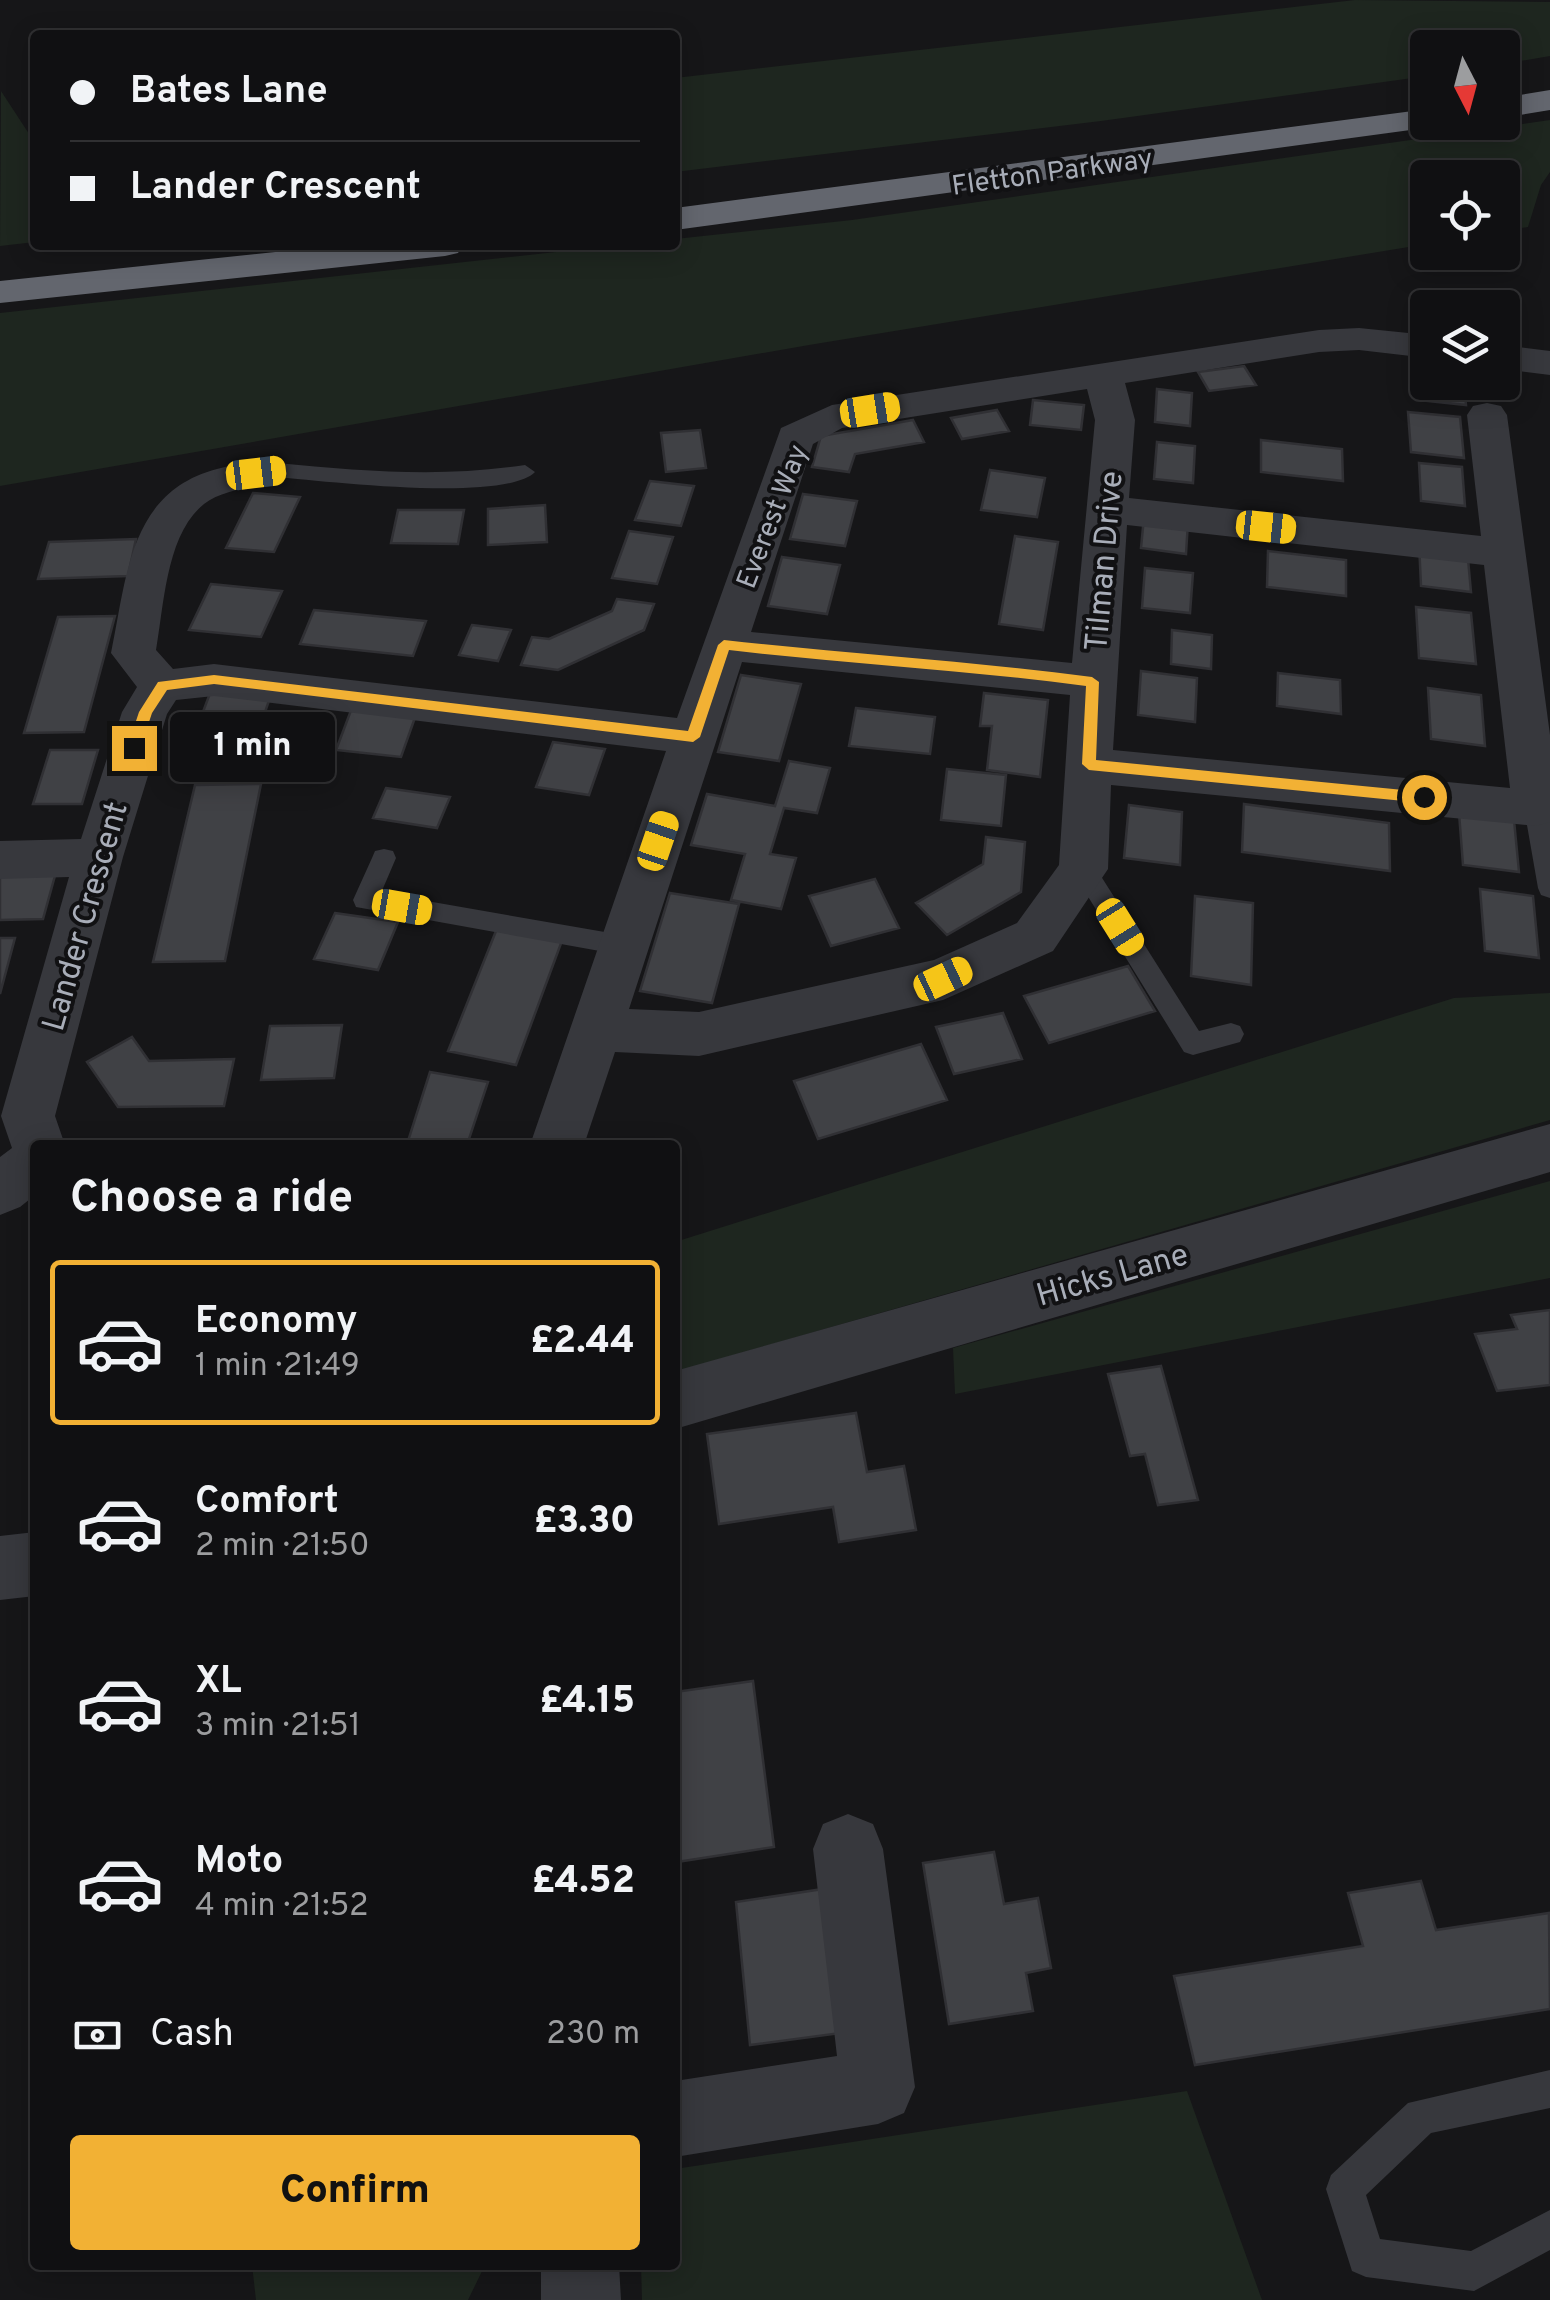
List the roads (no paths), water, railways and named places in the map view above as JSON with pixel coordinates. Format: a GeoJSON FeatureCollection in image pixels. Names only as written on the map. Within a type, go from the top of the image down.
{"type":"FeatureCollection","features":[{"type":"Feature","properties":{"kind":"highway"},"geometry":{"type":"LineString","coordinates":[[1520,96],[1545,80]]}},
{"type":"Feature","properties":{"kind":"highway","name":"Fletton Parkway"},"geometry":{"type":"LineString","coordinates":[[680,219],[768,209],[979,165],[1410,90]]}},
{"type":"Feature","properties":{"kind":"highway","name":"Fletton Parkway"},"geometry":{"type":"LineString","coordinates":[[694,183],[788,172],[979,165],[1410,121]]}},
{"type":"Feature","properties":{"kind":"highway"},"geometry":{"type":"LineString","coordinates":[[9,275],[114,250]]}},
{"type":"Feature","properties":{"kind":"highway"},"geometry":{"type":"LineString","coordinates":[[9,275],[372,250]]}},
{"type":"Feature","properties":{"kind":"street","name":"Everest Way"},"geometry":{"type":"LineString","coordinates":[[559,1140],[795,437],[832,416],[1319,341],[1359,339],[1410,346]]}},
{"type":"Feature","properties":{"kind":"street"},"geometry":{"type":"LineString","coordinates":[[1520,359],[1550,363]]}},
{"type":"Feature","properties":{"kind":"street","name":"Tilman Drive"},"geometry":{"type":"LineString","coordinates":[[1083,869],[1092,682],[1115,420],[1104,374]]}},
{"type":"Feature","properties":{"kind":"street"},"geometry":{"type":"LineString","coordinates":[[1089,764],[1536,808],[1488,415]]}},
{"type":"Feature","properties":{"kind":"street"},"geometry":{"type":"LineString","coordinates":[[256,473],[212,484],[189,495],[170,513],[160,538],[133,654],[162,686],[214,680],[693,737]]}},
{"type":"Feature","properties":{"kind":"street"},"geometry":{"type":"LineString","coordinates":[[1107,509],[1504,554]]}},
{"type":"Feature","properties":{"kind":"street"},"geometry":{"type":"LineString","coordinates":[[724,645],[887,663],[958,664],[1092,682]]}},
{"type":"Feature","properties":{"kind":"street","name":"Lander Crescent"},"geometry":{"type":"LineString","coordinates":[[36,1140],[28,1116],[98,857],[146,712],[162,686]]}},
{"type":"Feature","properties":{"kind":"street"},"geometry":{"type":"LineString","coordinates":[[0,860],[98,857]]}},
{"type":"Feature","properties":{"kind":"street"},"geometry":{"type":"LineString","coordinates":[[594,1029],[699,1034],[943,979],[1036,937],[1083,869]]}},
{"type":"Feature","properties":{"kind":"street","name":"Hicks Lane"},"geometry":{"type":"LineString","coordinates":[[680,1399],[1550,1148]]}},
{"type":"Feature","properties":{"kind":"street"},"geometry":{"type":"LineString","coordinates":[[0,1190],[30,1166]]}},
{"type":"Feature","properties":{"kind":"street"},"geometry":{"type":"LineString","coordinates":[[0,1568],[30,1565]]}},
{"type":"Feature","properties":{"kind":"street"},"geometry":{"type":"LineString","coordinates":[[680,2118],[878,2087],[848,1849]]}},
{"type":"Feature","properties":{"kind":"street"},"geometry":{"type":"LineString","coordinates":[[580,2270],[581,2300]]}},
{"type":"Feature","properties":{"kind":"lane"},"geometry":{"type":"LineString","coordinates":[[256,473],[277,470],[431,482],[525,472]]}},
{"type":"Feature","properties":{"kind":"lane"},"geometry":{"type":"LineString","coordinates":[[1536,808],[1550,888]]}},
{"type":"Feature","properties":{"kind":"lane"},"geometry":{"type":"LineString","coordinates":[[384,858],[365,900],[622,945]]}},
{"type":"Feature","properties":{"kind":"lane"},"geometry":{"type":"LineString","coordinates":[[1083,869],[1194,1044],[1231,1034]]}},
{"type":"Feature","properties":{"kind":"lane"},"geometry":{"type":"LineString","coordinates":[[1550,2088],[1421,2116],[1345,2189],[1366,2257],[1474,2271],[1550,2229]]}}]}
